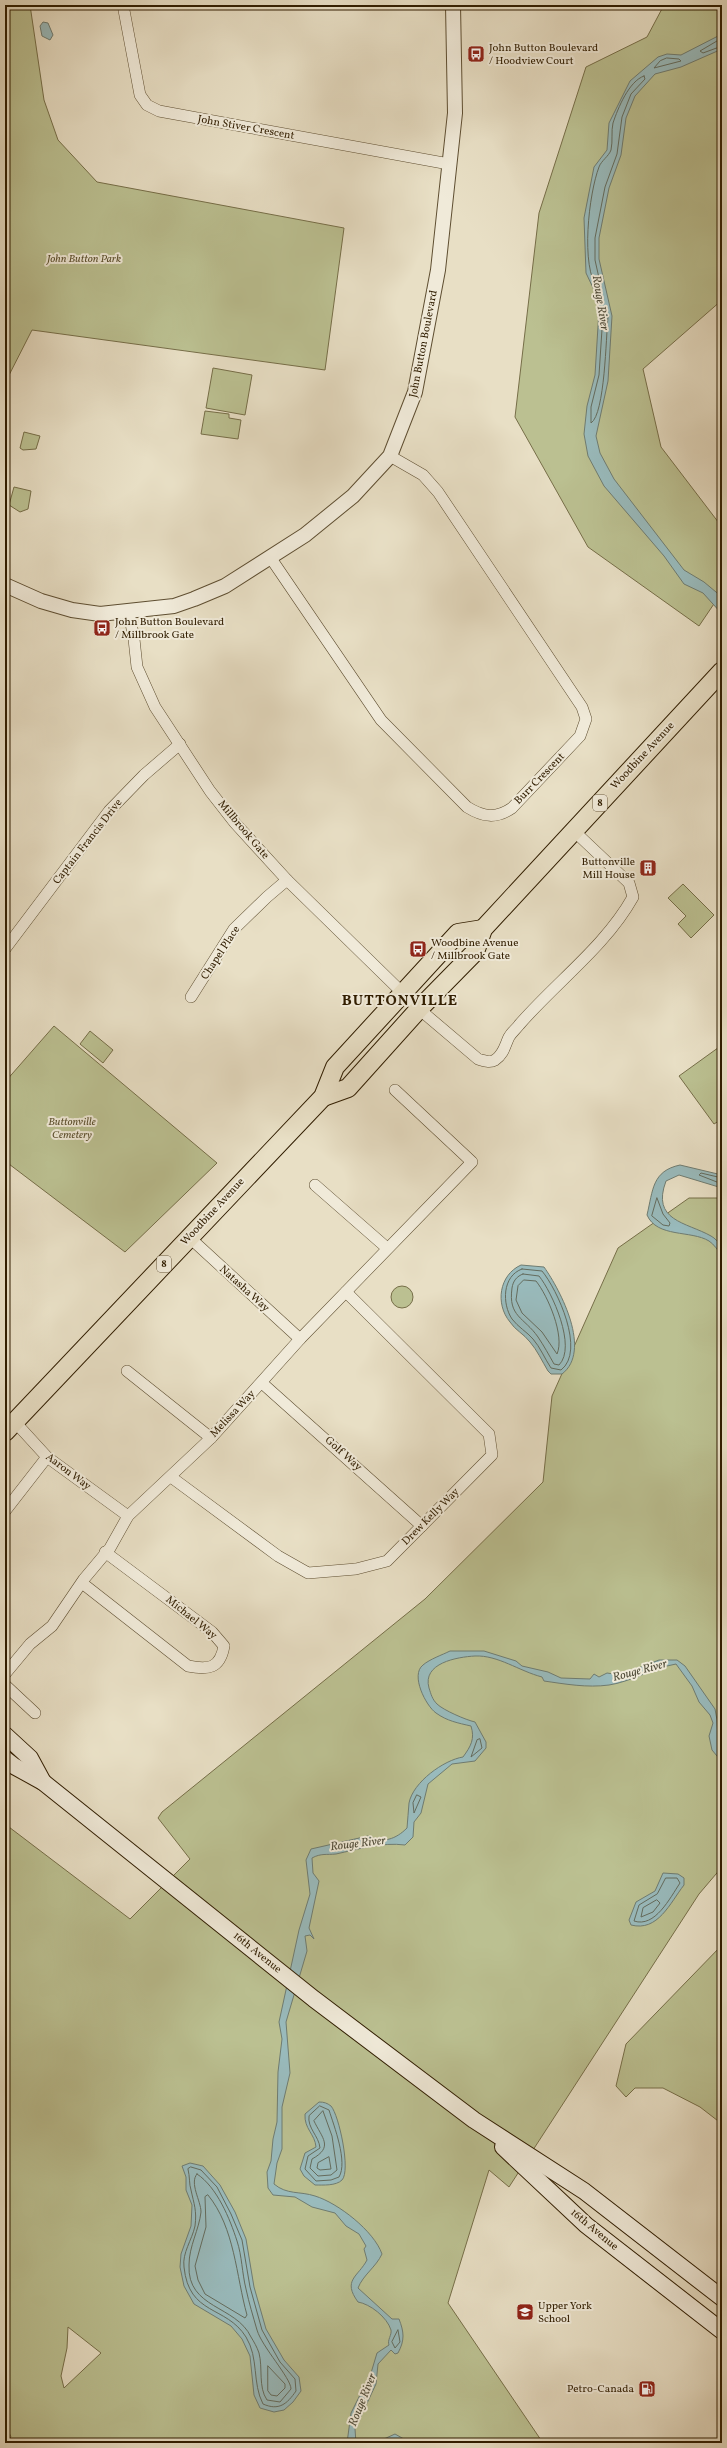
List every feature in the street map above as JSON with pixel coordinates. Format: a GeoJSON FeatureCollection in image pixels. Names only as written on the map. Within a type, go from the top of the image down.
{"type":"FeatureCollection","features":[{"type":"Feature","properties":{"kind":"main road","name":"Woodbine Avenue"},"geometry":{"type":"LineString","coordinates":[[323,1097],[348,1088],[419,1009],[474,952],[483,929],[720,674]]}},
{"type":"Feature","properties":{"kind":"main road","name":"Woodbine Avenue"},"geometry":{"type":"LineString","coordinates":[[10,1427],[323,1097],[335,1067],[458,933],[483,929]]}},
{"type":"Feature","properties":{"kind":"main road","name":"16th Avenue"},"geometry":{"type":"LineString","coordinates":[[5,1735],[30,1758],[44,1782]]}},
{"type":"Feature","properties":{"kind":"main road","name":"16th Avenue"},"geometry":{"type":"LineString","coordinates":[[5,1759],[14,1766],[44,1782],[314,1999],[474,2120],[584,2190],[722,2298]]}},
{"type":"Feature","properties":{"kind":"main road","name":"16th Avenue"},"geometry":{"type":"LineString","coordinates":[[474,2120],[586,2225],[722,2331]]}},
{"type":"Feature","properties":{"kind":"street","name":"John Stiver Crescent"},"geometry":{"type":"LineString","coordinates":[[123,5],[140,95],[147,105],[160,111],[449,164]]}},
{"type":"Feature","properties":{"kind":"street","name":"John Button Boulevard"},"geometry":{"type":"LineString","coordinates":[[5,585],[41,601],[72,610],[100,614],[174,606],[225,586],[305,535],[353,496],[390,456],[415,392],[429,326],[455,112],[453,5]]}},
{"type":"Feature","properties":{"kind":"street","name":"Burr Crescent"},"geometry":{"type":"LineString","coordinates":[[270,557],[361,691],[394,735],[467,807],[480,815],[502,815],[512,808],[580,736],[586,719],[582,707],[438,492],[423,475],[390,456]]}},
{"type":"Feature","properties":{"kind":"street","name":"Millbrook Gate"},"geometry":{"type":"LineString","coordinates":[[129,612],[137,667],[155,707],[210,791],[235,823],[287,880],[419,1009],[478,1059],[488,1062],[495,1060],[503,1052],[509,1036],[532,1009],[572,972],[624,912],[633,897],[629,883],[574,831]]}},
{"type":"Feature","properties":{"kind":"street","name":"Captain Francis Drive"},"geometry":{"type":"LineString","coordinates":[[5,950],[109,811],[144,774],[180,744]]}},
{"type":"Feature","properties":{"kind":"street","name":"Chapel Place"},"geometry":{"type":"LineString","coordinates":[[191,997],[234,929],[267,896],[287,880]]}},
{"type":"Feature","properties":{"kind":"street","name":"Melissa Way"},"geometry":{"type":"LineString","coordinates":[[5,1674],[30,1644],[52,1626],[105,1552],[110,1548],[128,1516],[211,1438],[300,1339],[472,1162],[395,1090]]}},
{"type":"Feature","properties":{"kind":"street"},"geometry":{"type":"LineString","coordinates":[[315,1185],[387,1248]]}},
{"type":"Feature","properties":{"kind":"street","name":"Natasha Way"},"geometry":{"type":"LineString","coordinates":[[189,1238],[300,1339]]}},
{"type":"Feature","properties":{"kind":"street","name":"Drew Kelly Way"},"geometry":{"type":"LineString","coordinates":[[171,1477],[278,1556],[308,1573],[356,1569],[387,1560],[492,1455],[489,1434],[346,1292]]}},
{"type":"Feature","properties":{"kind":"street"},"geometry":{"type":"LineString","coordinates":[[127,1371],[211,1438]]}},
{"type":"Feature","properties":{"kind":"street","name":"Golf Way"},"geometry":{"type":"LineString","coordinates":[[262,1383],[422,1526]]}},
{"type":"Feature","properties":{"kind":"street","name":"Aaron Way"},"geometry":{"type":"LineString","coordinates":[[10,1427],[47,1457],[128,1516]]}},
{"type":"Feature","properties":{"kind":"street"},"geometry":{"type":"LineString","coordinates":[[5,1511],[47,1457]]}},
{"type":"Feature","properties":{"kind":"street","name":"Michael Way"},"geometry":{"type":"LineString","coordinates":[[82,1583],[188,1666],[202,1669],[215,1666],[222,1658],[224,1646],[212,1632],[105,1552]]}},
{"type":"Feature","properties":{"kind":"street"},"geometry":{"type":"LineString","coordinates":[[5,1685],[35,1713]]}},
{"type":"Feature","properties":{"kind":"green space","name":"John Button Park"},"geometry":{"type":"Polygon","coordinates":[[[5,5],[30,5],[44,100],[58,140],[97,182],[344,228],[325,370],[32,330],[5,383],[5,5]]]}},
{"type":"Feature","properties":{"kind":"green space"},"geometry":{"type":"Polygon","coordinates":[[[664,5],[722,5],[722,300],[643,369],[661,447],[722,527],[722,592],[699,626],[588,547],[515,417],[539,213],[586,67],[647,37],[664,5]]]}},
{"type":"Feature","properties":{"kind":"green space"},"geometry":{"type":"Polygon","coordinates":[[[213,368],[252,375],[245,415],[206,408],[213,368]]]}},
{"type":"Feature","properties":{"kind":"green space"},"geometry":{"type":"Polygon","coordinates":[[[205,411],[229,414],[229,418],[241,420],[238,439],[201,434],[205,411]]]}},
{"type":"Feature","properties":{"kind":"green space"},"geometry":{"type":"Polygon","coordinates":[[[24,432],[40,436],[36,449],[23,450],[20,448],[24,432]]]}},
{"type":"Feature","properties":{"kind":"green space"},"geometry":{"type":"Polygon","coordinates":[[[14,487],[31,491],[28,509],[20,512],[9,505],[14,487]]]}},
{"type":"Feature","properties":{"kind":"green space"},"geometry":{"type":"Polygon","coordinates":[[[683,884],[714,915],[691,938],[678,924],[686,916],[668,898],[683,884]]]}},
{"type":"Feature","properties":{"kind":"green space","name":"Buttonville Cemetery"},"geometry":{"type":"Polygon","coordinates":[[[54,1026],[217,1163],[125,1252],[5,1161],[5,1082],[54,1026]]]}},
{"type":"Feature","properties":{"kind":"green space"},"geometry":{"type":"Polygon","coordinates":[[[90,1031],[113,1050],[103,1063],[80,1044],[90,1031]]]}},
{"type":"Feature","properties":{"kind":"green space"},"geometry":{"type":"Polygon","coordinates":[[[722,1045],[722,1119],[714,1124],[679,1076],[722,1045]]]}},
{"type":"Feature","properties":{"kind":"green space"},"geometry":{"type":"Polygon","coordinates":[[[689,1198],[722,1198],[722,1867],[699,1894],[509,2187],[489,2170],[448,2303],[543,2443],[5,2443],[5,2439],[7,2441],[11,2437],[5,2424],[5,1824],[130,1919],[190,1859],[158,1818],[162,1812],[425,1599],[543,1482],[552,1396],[618,1248],[689,1198]],[[68,2327],[67,2348],[61,2376],[64,2388],[101,2353],[68,2327]]]}},
{"type":"Feature","properties":{"kind":"green space"},"geometry":{"type":"Polygon","coordinates":[[[402,1286],[410,1289],[413,1297],[410,1305],[402,1308],[394,1305],[391,1297],[394,1289],[402,1286]]]}},
{"type":"Feature","properties":{"kind":"green space"},"geometry":{"type":"Polygon","coordinates":[[[722,1945],[722,2124],[700,2107],[663,2088],[635,2088],[626,2097],[616,2086],[626,2044],[722,1945]]]}},
{"type":"Feature","properties":{"kind":"water"},"geometry":{"type":"Polygon","coordinates":[[[43,22],[48,23],[53,35],[50,40],[42,36],[40,26],[43,22]]]}},
{"type":"Feature","properties":{"kind":"water","name":"Rouge River"},"geometry":{"type":"Polygon","coordinates":[[[722,34],[722,49],[681,67],[655,74],[635,96],[626,118],[621,155],[609,188],[599,238],[599,259],[612,316],[608,381],[596,436],[600,453],[614,479],[684,570],[704,582],[722,597],[722,614],[703,593],[684,584],[664,556],[604,486],[588,456],[584,434],[587,406],[595,375],[599,310],[595,292],[586,273],[584,218],[594,167],[607,150],[609,123],[630,81],[658,57],[667,54],[681,55],[722,34]]]}},
{"type":"Feature","properties":{"kind":"water"},"geometry":{"type":"Polygon","coordinates":[[[680,1165],[722,1175],[722,1188],[679,1175],[666,1181],[663,1194],[663,1204],[667,1212],[674,1218],[714,1238],[722,1247],[722,1255],[709,1241],[658,1227],[647,1215],[655,1183],[664,1172],[680,1165]]]}},
{"type":"Feature","properties":{"kind":"water"},"geometry":{"type":"Polygon","coordinates":[[[521,1265],[544,1267],[565,1305],[571,1321],[574,1336],[574,1351],[571,1364],[562,1374],[551,1374],[548,1371],[533,1345],[514,1327],[505,1315],[501,1299],[504,1283],[508,1276],[521,1265]]]}},
{"type":"Feature","properties":{"kind":"water","name":"Rouge River"},"geometry":{"type":"Polygon","coordinates":[[[450,1651],[484,1651],[516,1661],[522,1666],[548,1672],[561,1678],[590,1679],[594,1674],[599,1677],[607,1673],[620,1675],[659,1660],[677,1660],[685,1666],[715,1709],[718,1739],[722,1746],[722,1762],[712,1750],[709,1736],[713,1723],[710,1715],[699,1702],[692,1686],[676,1664],[609,1685],[584,1686],[544,1681],[542,1677],[484,1656],[459,1658],[436,1667],[428,1679],[429,1688],[437,1704],[444,1709],[475,1722],[486,1742],[486,1748],[475,1761],[452,1764],[428,1784],[421,1813],[414,1822],[413,1837],[405,1845],[379,1845],[336,1854],[315,1856],[312,1858],[313,1873],[319,1881],[309,1928],[314,1939],[310,1935],[305,1936],[307,1951],[286,2022],[290,2073],[282,2107],[282,2149],[277,2163],[274,2184],[284,2190],[309,2194],[334,2205],[354,2219],[371,2236],[378,2245],[382,2254],[360,2283],[358,2288],[392,2319],[399,2319],[403,2336],[402,2344],[398,2353],[395,2354],[391,2350],[378,2364],[376,2384],[355,2429],[356,2443],[347,2443],[351,2413],[371,2373],[377,2353],[389,2345],[391,2330],[386,2320],[378,2312],[368,2305],[358,2302],[351,2289],[353,2279],[367,2260],[364,2249],[366,2246],[359,2234],[346,2226],[335,2213],[312,2207],[295,2197],[273,2195],[268,2188],[267,2172],[271,2161],[273,2139],[277,2122],[278,2072],[282,2039],[279,2022],[299,1930],[310,1894],[306,1860],[311,1849],[368,1836],[379,1840],[384,1840],[403,1832],[407,1828],[409,1803],[416,1787],[430,1773],[439,1767],[447,1762],[463,1757],[470,1746],[473,1735],[471,1726],[448,1720],[436,1713],[424,1697],[419,1683],[419,1670],[423,1665],[450,1651]]]}},
{"type":"Feature","properties":{"kind":"water"},"geometry":{"type":"Polygon","coordinates":[[[663,1873],[678,1874],[684,1878],[684,1885],[668,1907],[656,1920],[649,1924],[640,1926],[631,1925],[629,1920],[636,1902],[655,1891],[663,1873]]]}},
{"type":"Feature","properties":{"kind":"water"},"geometry":{"type":"Polygon","coordinates":[[[319,2102],[331,2106],[334,2111],[345,2155],[344,2175],[342,2180],[333,2184],[325,2185],[315,2185],[304,2176],[300,2169],[305,2153],[316,2147],[314,2138],[306,2124],[305,2114],[319,2102]]]}},
{"type":"Feature","properties":{"kind":"water"},"geometry":{"type":"Polygon","coordinates":[[[190,2163],[203,2166],[220,2185],[235,2212],[246,2239],[254,2287],[266,2329],[284,2360],[299,2377],[301,2391],[293,2402],[284,2410],[274,2412],[260,2408],[254,2395],[250,2356],[242,2339],[231,2326],[194,2304],[184,2286],[180,2267],[181,2254],[191,2226],[192,2205],[186,2190],[186,2177],[182,2166],[190,2163]]]}},
{"type":"Feature","properties":{"kind":"water"},"geometry":{"type":"Polygon","coordinates":[[[395,2434],[411,2443],[375,2443],[395,2434]]]}},
{"type":"Feature","properties":{"kind":"place","name":"John Button Boulevard / Hoodview Court"},"geometry":{"type":"Point","coordinates":[476,54]}},
{"type":"Feature","properties":{"kind":"place","name":"John Button Boulevard / Millbrook Gate"},"geometry":{"type":"Point","coordinates":[102,628]}},
{"type":"Feature","properties":{"kind":"place","name":"Buttonville Mill House"},"geometry":{"type":"Point","coordinates":[648,868]}},
{"type":"Feature","properties":{"kind":"place","name":"Woodbine Avenue / Millbrook Gate"},"geometry":{"type":"Point","coordinates":[418,949]}},
{"type":"Feature","properties":{"kind":"place","name":"Upper York School"},"geometry":{"type":"Point","coordinates":[525,2312]}},
{"type":"Feature","properties":{"kind":"place","name":"Petro-Canada"},"geometry":{"type":"Point","coordinates":[647,2389]}},
{"type":"Feature","properties":{"kind":"district","name":"BUTTONVILLE"},"geometry":{"type":"Point","coordinates":[400,1001]}}]}
